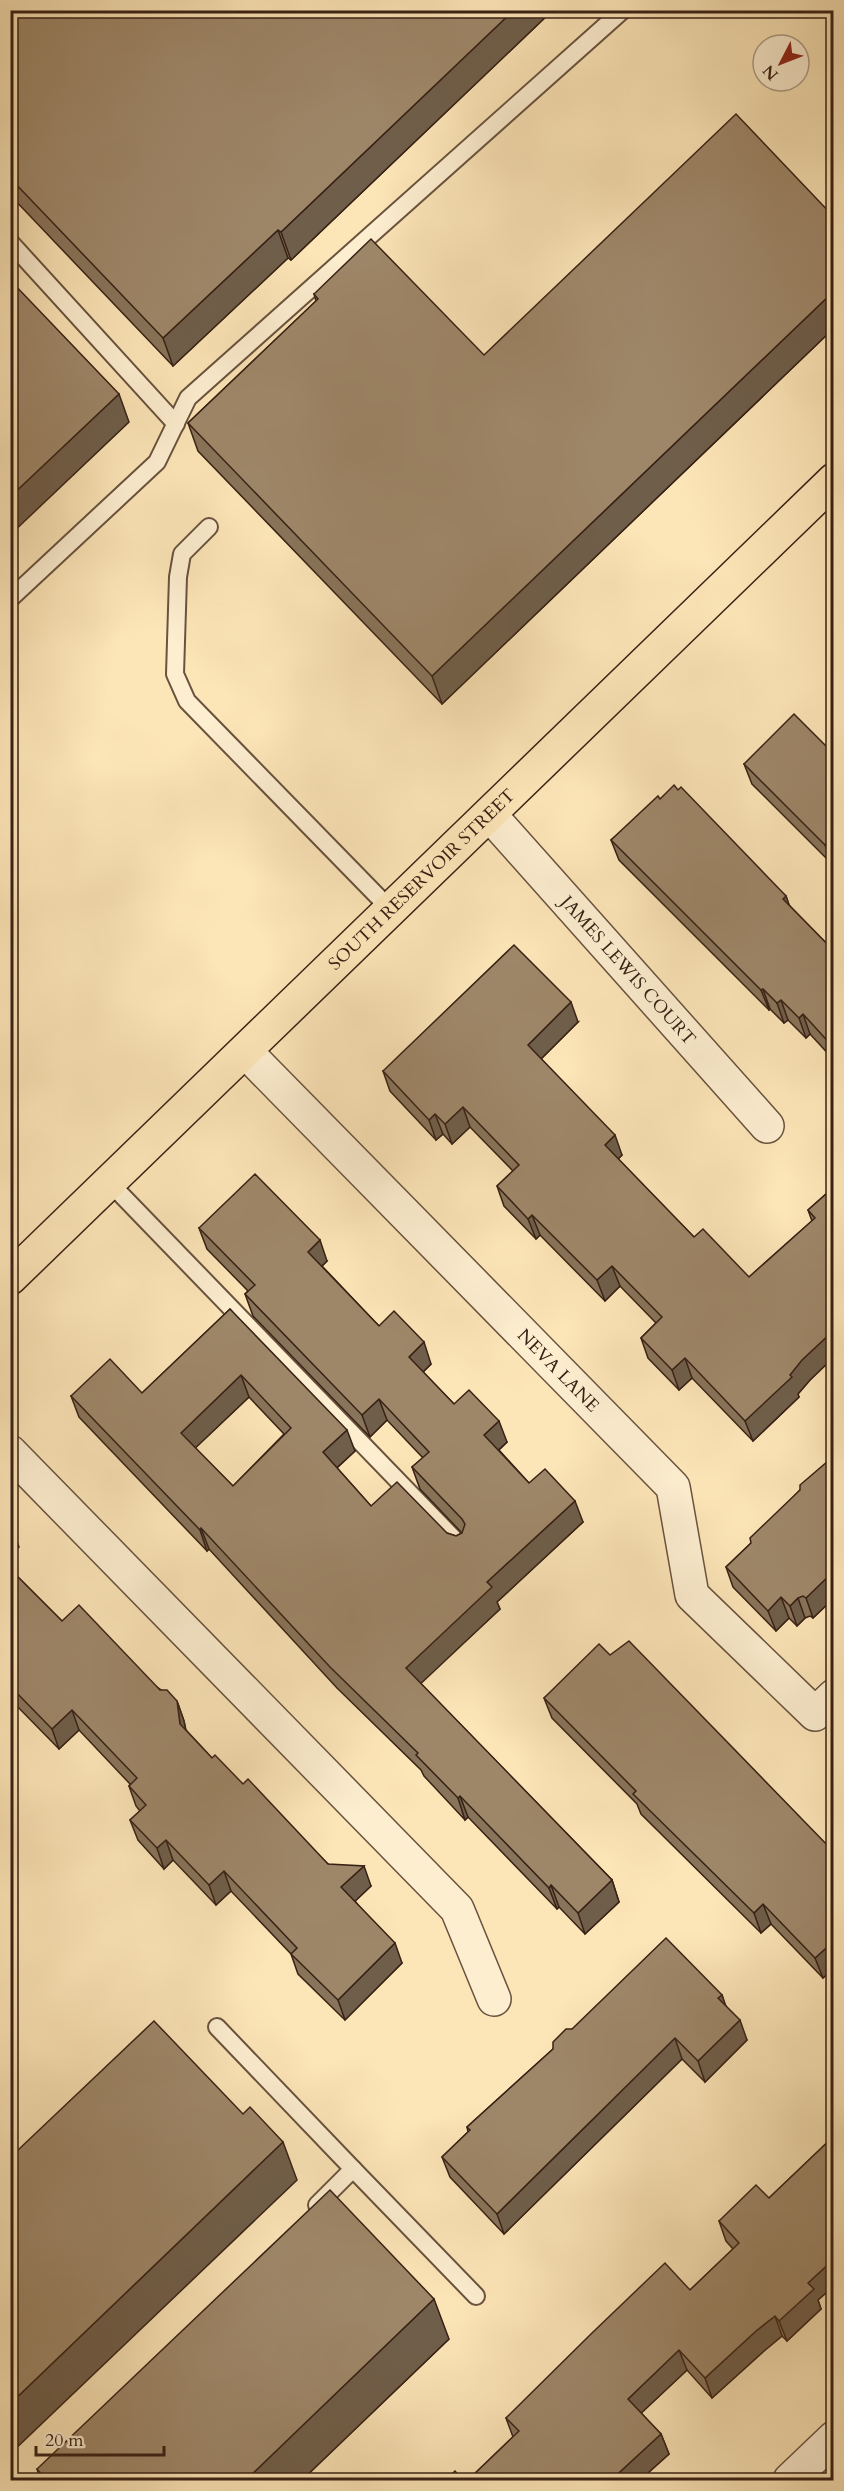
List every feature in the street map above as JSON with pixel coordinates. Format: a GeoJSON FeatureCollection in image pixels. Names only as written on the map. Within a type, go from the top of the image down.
{"type":"FeatureCollection","features":[{"type":"Feature","properties":{"kind":"main road","name":"SOUTH RESERVOIR STREET"},"geometry":{"type":"LineString","coordinates":[[10,1278],[246,1052],[834,480]]}},
{"type":"Feature","properties":{"kind":"street","name":"JAMES LEWIS COURT"},"geometry":{"type":"LineString","coordinates":[[490,814],[767,1126]]}},
{"type":"Feature","properties":{"kind":"street","name":"NEVA LANE"},"geometry":{"type":"LineString","coordinates":[[246,1052],[673,1487],[692,1595],[824,1705]]}},
{"type":"Feature","properties":{"kind":"street"},"geometry":{"type":"LineString","coordinates":[[10,1452],[457,1909],[494,1999]]}},
{"type":"Feature","properties":{"kind":"street"},"geometry":{"type":"LineString","coordinates":[[790,2481],[834,2438]]}},
{"type":"Feature","properties":{"kind":"lane"},"geometry":{"type":"LineString","coordinates":[[10,599],[157,462],[188,398],[623,10]]}},
{"type":"Feature","properties":{"kind":"lane"},"geometry":{"type":"LineString","coordinates":[[10,242],[176,423]]}},
{"type":"Feature","properties":{"kind":"lane"},"geometry":{"type":"LineString","coordinates":[[209,527],[182,554],[178,577],[175,674],[187,701],[391,909]]}},
{"type":"Feature","properties":{"kind":"lane"},"geometry":{"type":"LineString","coordinates":[[110,1183],[462,1547]]}},
{"type":"Feature","properties":{"kind":"lane"},"geometry":{"type":"LineString","coordinates":[[217,2027],[476,2296]]}},
{"type":"Feature","properties":{"kind":"lane"},"geometry":{"type":"LineString","coordinates":[[302,2220],[353,2169]]}},
{"type":"Feature","properties":{"kind":"building"},"geometry":{"type":"Polygon","coordinates":[[[10,10],[514,10],[281,232],[278,230],[163,338],[10,178],[10,10]]]}},
{"type":"Feature","properties":{"kind":"building"},"geometry":{"type":"Polygon","coordinates":[[[736,114],[834,217],[834,291],[432,676],[188,423],[318,299],[314,294],[371,239],[484,355],[736,114]]]}},
{"type":"Feature","properties":{"kind":"building"},"geometry":{"type":"Polygon","coordinates":[[[10,280],[119,394],[10,497],[10,280]]]}},
{"type":"Feature","properties":{"kind":"building"},"geometry":{"type":"Polygon","coordinates":[[[794,714],[834,754],[834,837],[825,845],[744,764],[794,714]]]}},
{"type":"Feature","properties":{"kind":"building"},"geometry":{"type":"Polygon","coordinates":[[[674,785],[678,790],[681,787],[786,896],[783,899],[834,951],[834,1048],[803,1014],[799,1018],[781,1000],[777,1003],[763,989],[761,990],[611,840],[658,796],[660,799],[674,785]]]}},
{"type":"Feature","properties":{"kind":"building"},"geometry":{"type":"Polygon","coordinates":[[[514,945],[571,1002],[528,1045],[615,1135],[605,1145],[694,1237],[703,1229],[749,1277],[815,1218],[808,1210],[834,1187],[834,1330],[802,1360],[790,1375],[792,1377],[745,1421],[685,1358],[672,1370],[641,1338],[662,1317],[612,1266],[597,1280],[532,1215],[528,1219],[497,1186],[519,1165],[463,1107],[445,1124],[435,1114],[429,1120],[383,1071],[514,945]]]}},
{"type":"Feature","properties":{"kind":"building"},"geometry":{"type":"Polygon","coordinates":[[[255,1174],[320,1240],[308,1252],[379,1326],[394,1311],[424,1342],[409,1357],[454,1404],[469,1390],[499,1421],[484,1435],[529,1483],[545,1469],[575,1501],[487,1582],[492,1587],[406,1668],[612,1880],[578,1913],[551,1885],[549,1888],[460,1796],[458,1798],[416,1755],[418,1753],[330,1667],[201,1528],[200,1530],[71,1396],[110,1359],[142,1393],[230,1309],[347,1430],[323,1452],[371,1506],[397,1482],[447,1533],[456,1536],[462,1533],[465,1524],[462,1519],[412,1467],[429,1452],[379,1399],[362,1415],[245,1294],[255,1285],[199,1228],[255,1174]],[[241,1375],[181,1433],[233,1486],[291,1428],[241,1375]]]}},
{"type":"Feature","properties":{"kind":"building"},"geometry":{"type":"Polygon","coordinates":[[[834,1456],[834,1564],[830,1567],[834,1571],[806,1598],[803,1596],[798,1598],[790,1606],[781,1597],[768,1611],[726,1567],[751,1543],[750,1538],[800,1490],[800,1485],[834,1456]]]}},
{"type":"Feature","properties":{"kind":"building"},"geometry":{"type":"Polygon","coordinates":[[[10,1569],[62,1621],[79,1605],[160,1690],[167,1690],[177,1701],[180,1724],[212,1758],[215,1755],[243,1784],[248,1779],[328,1864],[364,1866],[341,1887],[395,1943],[338,2000],[291,1954],[297,1948],[224,1871],[209,1885],[166,1840],[157,1848],[130,1820],[146,1805],[129,1786],[137,1778],[72,1710],[52,1729],[10,1686],[10,1569]]]}},
{"type":"Feature","properties":{"kind":"building"},"geometry":{"type":"Polygon","coordinates":[[[629,1641],[834,1852],[834,1941],[815,1958],[763,1904],[754,1913],[633,1794],[636,1791],[544,1698],[599,1644],[610,1655],[629,1641]]]}},
{"type":"Feature","properties":{"kind":"building"},"geometry":{"type":"Polygon","coordinates":[[[666,1938],[722,1995],[718,1998],[740,2020],[698,2061],[675,2038],[497,2214],[442,2157],[470,2130],[467,2127],[553,2049],[553,2042],[566,2029],[572,2029],[666,1938]]]}},
{"type":"Feature","properties":{"kind":"building"},"geometry":{"type":"Polygon","coordinates":[[[154,2021],[243,2114],[250,2107],[283,2142],[10,2404],[10,2144],[17,2151],[154,2021]]]}},
{"type":"Feature","properties":{"kind":"building"},"geometry":{"type":"Polygon","coordinates":[[[834,2136],[834,2237],[829,2242],[834,2246],[834,2259],[808,2283],[814,2289],[779,2321],[775,2316],[756,2331],[705,2378],[679,2350],[628,2399],[661,2434],[610,2481],[467,2481],[519,2431],[506,2418],[665,2263],[690,2290],[739,2243],[719,2221],[756,2185],[769,2198],[834,2136]]]}},
{"type":"Feature","properties":{"kind":"building"},"geometry":{"type":"Polygon","coordinates":[[[330,2190],[434,2299],[245,2481],[47,2481],[37,2469],[330,2190]]]}},
{"type":"Feature","properties":{"kind":"building"},"geometry":{"type":"Polygon","coordinates":[[[455,2471],[463,2481],[444,2481],[455,2471]]]}}]}
